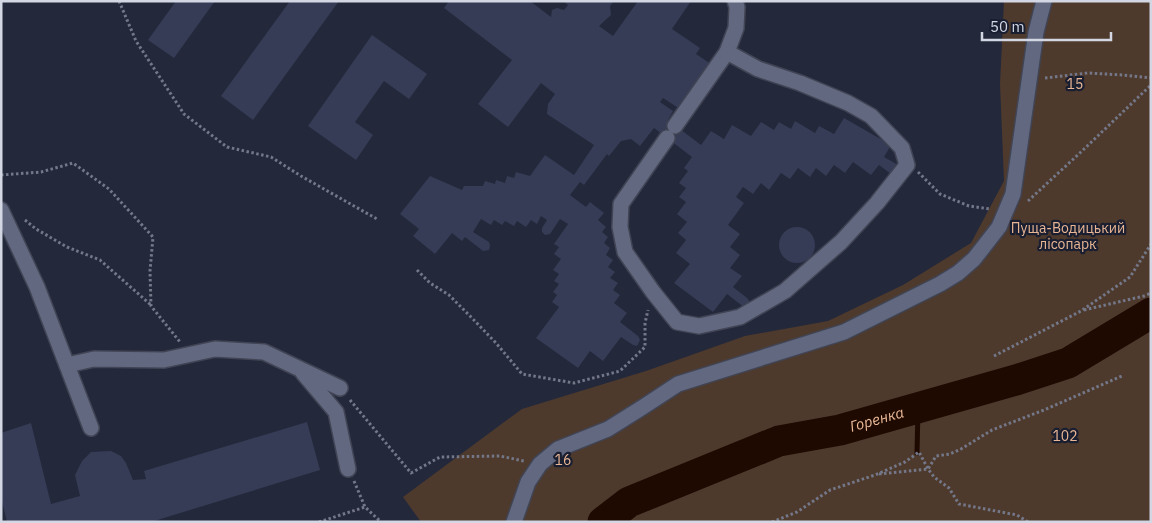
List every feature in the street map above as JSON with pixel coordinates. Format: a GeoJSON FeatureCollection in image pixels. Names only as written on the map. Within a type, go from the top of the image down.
{"type":"FeatureCollection","features":[{"type":"Feature","properties":{"kind":"lane"},"geometry":{"type":"LineString","coordinates":[[727,52],[758,69],[800,83],[848,103],[871,116],[902,148],[907,165],[877,203],[841,242],[785,291],[740,317],[699,326],[677,322],[625,252],[620,227],[621,204],[727,52],[736,28],[738,7],[736,1]]}},
{"type":"Feature","properties":{"kind":"lane"},"geometry":{"type":"LineString","coordinates":[[514,522],[528,482],[540,464],[558,449],[608,429],[678,384],[844,332],[931,289],[958,273],[974,259],[999,227],[1013,194],[1036,32],[1044,1]]}},
{"type":"Feature","properties":{"kind":"lane"},"geometry":{"type":"LineString","coordinates":[[1,210],[37,287],[92,428]]}},
{"type":"Feature","properties":{"kind":"lane"},"geometry":{"type":"LineString","coordinates":[[67,365],[94,359],[164,360],[215,349],[264,352],[340,388]]}},
{"type":"Feature","properties":{"kind":"lane"},"geometry":{"type":"LineString","coordinates":[[299,368],[336,412],[348,469]]}},
{"type":"Feature","properties":{"kind":"path"},"geometry":{"type":"LineString","coordinates":[[119,1],[136,40],[184,114],[227,147],[271,157],[301,176],[377,218]]}},
{"type":"Feature","properties":{"kind":"path"},"geometry":{"type":"LineString","coordinates":[[1030,77],[1044,78],[1088,73],[1151,78]]}},
{"type":"Feature","properties":{"kind":"path"},"geometry":{"type":"LineString","coordinates":[[1027,202],[1151,85]]}},
{"type":"Feature","properties":{"kind":"path"},"geometry":{"type":"LineString","coordinates":[[1,175],[41,172],[73,162],[109,189],[153,237],[150,271],[152,306]]}},
{"type":"Feature","properties":{"kind":"path"},"geometry":{"type":"LineString","coordinates":[[22,219],[67,247],[100,260],[152,306],[189,354]]}},
{"type":"Feature","properties":{"kind":"path"},"geometry":{"type":"LineString","coordinates":[[994,356],[1081,311],[1130,277],[1151,244]]}},
{"type":"Feature","properties":{"kind":"path"},"geometry":{"type":"LineString","coordinates":[[417,270],[430,283],[449,295],[496,343],[522,374],[574,384],[620,371],[645,347],[645,322],[653,292]]}},
{"type":"Feature","properties":{"kind":"path"},"geometry":{"type":"LineString","coordinates":[[1081,311],[1151,293]]}},
{"type":"Feature","properties":{"kind":"path"},"geometry":{"type":"LineString","coordinates":[[928,469],[936,456],[950,454],[992,430],[1122,376]]}},
{"type":"Feature","properties":{"kind":"path"},"geometry":{"type":"LineString","coordinates":[[340,388],[410,473],[440,457],[500,456],[540,464]]}},
{"type":"Feature","properties":{"kind":"path"},"geometry":{"type":"LineString","coordinates":[[772,522],[797,512],[830,490],[875,475],[905,462],[919,452],[934,477],[949,488],[959,504],[1017,515],[1028,522]]}},
{"type":"Feature","properties":{"kind":"path"},"geometry":{"type":"LineString","coordinates":[[348,469],[365,507],[382,522]]}},
{"type":"Feature","properties":{"kind":"path"},"geometry":{"type":"LineString","coordinates":[[875,475],[928,469]]}},
{"type":"Feature","properties":{"kind":"path"},"geometry":{"type":"LineString","coordinates":[[319,522],[365,507]]}},
{"type":"Feature","properties":{"kind":"green space","name":"Пуща-Водицький лісопарк"},"geometry":{"type":"Polygon","coordinates":[[[1004,1],[1151,1],[1151,522],[421,522],[403,497],[522,409],[646,371],[745,336],[828,321],[903,285],[971,243],[1004,181],[1000,84],[1004,1]]]}},
{"type":"Feature","properties":{"kind":"building"},"geometry":{"type":"Polygon","coordinates":[[[176,1],[215,1],[174,58],[148,40],[176,1]]]}},
{"type":"Feature","properties":{"kind":"building"},"geometry":{"type":"Polygon","coordinates":[[[290,1],[339,1],[253,120],[221,96],[290,1]]]}},
{"type":"Feature","properties":{"kind":"building"},"geometry":{"type":"Polygon","coordinates":[[[449,1],[530,1],[551,17],[552,10],[557,8],[564,10],[568,5],[563,1],[614,1],[610,6],[611,15],[599,26],[613,36],[638,1],[691,1],[672,29],[700,48],[696,54],[714,66],[683,111],[663,98],[660,102],[673,111],[668,120],[701,145],[711,131],[724,139],[732,125],[751,136],[761,122],[774,130],[779,122],[791,129],[795,121],[815,133],[819,126],[834,134],[844,118],[891,145],[884,157],[900,166],[891,174],[879,165],[871,175],[853,162],[845,173],[834,165],[826,176],[816,168],[810,177],[798,168],[790,179],[781,173],[769,190],[761,183],[753,194],[743,187],[736,197],[744,203],[728,225],[740,234],[730,247],[740,255],[730,268],[742,276],[733,287],[750,302],[745,308],[727,294],[713,312],[674,283],[690,264],[676,253],[686,240],[678,233],[687,222],[677,214],[686,202],[679,197],[686,188],[679,183],[688,171],[684,168],[692,157],[654,128],[640,146],[631,139],[621,141],[609,156],[607,154],[584,185],[580,182],[570,195],[586,207],[590,202],[604,213],[598,220],[606,227],[602,232],[608,237],[604,243],[610,248],[606,255],[613,260],[608,267],[615,272],[610,278],[618,283],[613,290],[620,295],[614,303],[627,313],[620,322],[638,336],[640,340],[637,346],[621,337],[603,361],[590,351],[578,368],[536,338],[559,307],[552,302],[557,295],[553,292],[559,284],[554,281],[559,274],[553,270],[561,259],[554,254],[559,247],[554,244],[568,224],[560,219],[550,234],[545,235],[542,232],[542,228],[547,220],[541,216],[537,224],[531,220],[526,227],[517,221],[514,226],[505,221],[502,225],[494,220],[491,225],[481,219],[473,232],[489,242],[489,250],[483,251],[465,237],[462,241],[452,233],[435,254],[413,236],[419,229],[400,214],[430,176],[462,190],[464,186],[483,186],[485,181],[495,184],[496,180],[505,183],[507,176],[514,178],[516,172],[530,176],[545,155],[574,175],[594,145],[547,114],[548,104],[555,94],[541,83],[508,127],[478,104],[512,60],[444,8],[449,1]]]}},
{"type":"Feature","properties":{"kind":"building"},"geometry":{"type":"Polygon","coordinates":[[[372,35],[427,74],[409,99],[384,81],[355,122],[373,135],[356,160],[308,126],[372,35]]]}},
{"type":"Feature","properties":{"kind":"building"},"geometry":{"type":"Polygon","coordinates":[[[797,227],[809,233],[815,245],[809,257],[797,263],[785,257],[779,245],[785,233],[797,227]]]}},
{"type":"Feature","properties":{"kind":"building"},"geometry":{"type":"Polygon","coordinates":[[[307,422],[320,470],[151,522],[7,522],[1,497],[1,433],[31,423],[51,504],[80,496],[75,475],[82,461],[91,452],[111,451],[121,456],[133,480],[146,479],[144,471],[307,422]]]}},
{"type":"Feature","properties":{"kind":"waterway","name":"Горенка"},"geometry":{"type":"LineString","coordinates":[[603,522],[629,502],[779,441],[840,430],[1016,380],[1068,363],[1151,313]]}},
{"type":"Feature","properties":{"kind":"waterway"},"geometry":{"type":"LineString","coordinates":[[917,453],[918,408]]}},
{"type":"Feature","properties":{"kind":"park label","name":"15"},"geometry":{"type":"Point","coordinates":[1075,84]}},
{"type":"Feature","properties":{"kind":"park label","name":"102"},"geometry":{"type":"Point","coordinates":[1065,436]}},
{"type":"Feature","properties":{"kind":"park label","name":"16"},"geometry":{"type":"Point","coordinates":[563,460]}}]}
